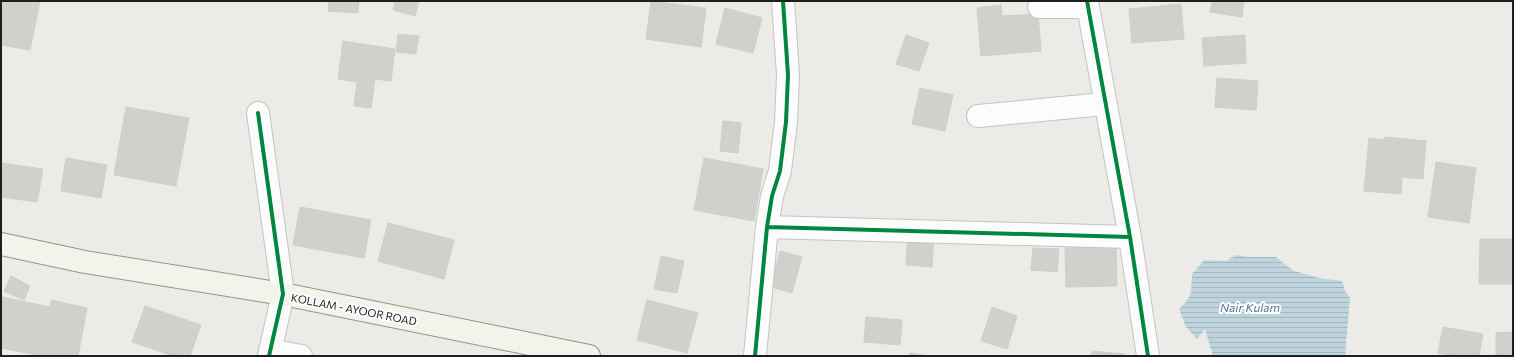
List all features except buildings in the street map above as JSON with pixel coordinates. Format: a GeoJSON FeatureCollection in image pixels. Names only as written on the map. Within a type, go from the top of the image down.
{"type":"FeatureCollection","features":[{"type":"Feature","properties":{"kind":"main road","name":"KOLLAM - AYOOR ROAD"},"geometry":{"type":"LineString","coordinates":[[1,244],[85,262],[283,294],[589,356]]}},
{"type":"Feature","properties":{"kind":"street"},"geometry":{"type":"LineString","coordinates":[[755,356],[767,227],[772,196],[780,171],[786,122],[788,75],[783,1]]}},
{"type":"Feature","properties":{"kind":"street"},"geometry":{"type":"LineString","coordinates":[[1039,6],[1087,4],[1104,104],[1130,236],[1148,356]]}},
{"type":"Feature","properties":{"kind":"street"},"geometry":{"type":"LineString","coordinates":[[978,116],[1104,104]]}},
{"type":"Feature","properties":{"kind":"street"},"geometry":{"type":"LineString","coordinates":[[258,113],[283,294],[270,353],[301,356]]}},
{"type":"Feature","properties":{"kind":"street"},"geometry":{"type":"LineString","coordinates":[[767,227],[1130,236]]}},
{"type":"Feature","properties":{"kind":"water","name":"Nair Kulam"},"geometry":{"type":"Polygon","coordinates":[[[1236,255],[1249,257],[1276,257],[1294,271],[1319,278],[1342,281],[1345,291],[1350,298],[1345,356],[1213,356],[1205,329],[1197,339],[1186,327],[1179,309],[1184,305],[1189,297],[1192,274],[1204,260],[1226,261],[1236,255]]]}},
{"type":"Feature","properties":{"kind":"cycle path"},"geometry":{"type":"LineString","coordinates":[[755,356],[767,227],[772,196],[780,171],[786,122],[788,75],[783,1]]}},
{"type":"Feature","properties":{"kind":"cycle path"},"geometry":{"type":"LineString","coordinates":[[1087,1],[1130,237],[1148,356]]}},
{"type":"Feature","properties":{"kind":"cycle path"},"geometry":{"type":"LineString","coordinates":[[258,113],[283,294],[269,356]]}},
{"type":"Feature","properties":{"kind":"cycle path"},"geometry":{"type":"LineString","coordinates":[[767,227],[1130,237]]}}]}
